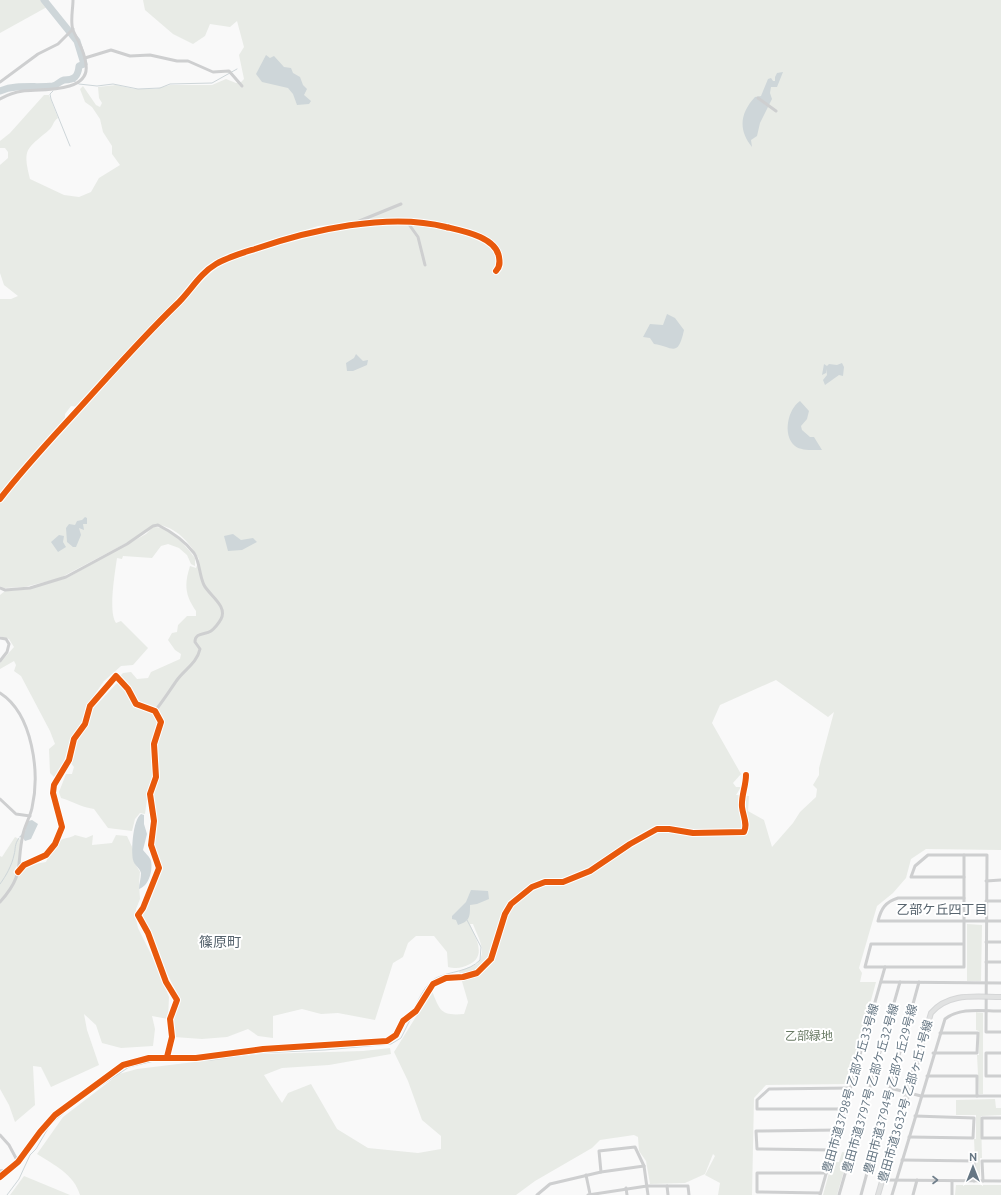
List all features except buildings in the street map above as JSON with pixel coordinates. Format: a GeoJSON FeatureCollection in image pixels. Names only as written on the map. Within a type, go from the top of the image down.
{"type":"FeatureCollection","features":[{"type":"Feature","properties":{"kind":"street"},"geometry":{"type":"LineString","coordinates":[[1,97],[13,93],[62,89],[78,81],[86,73],[85,58],[80,42],[72,30],[73,0]]}},
{"type":"Feature","properties":{"kind":"street"},"geometry":{"type":"LineString","coordinates":[[0,82],[38,54],[58,44],[72,30]]}},
{"type":"Feature","properties":{"kind":"street"},"geometry":{"type":"LineString","coordinates":[[85,58],[111,50],[130,56],[150,55],[178,61],[188,61],[213,72],[230,72],[242,86]]}},
{"type":"Feature","properties":{"kind":"street"},"geometry":{"type":"LineString","coordinates":[[758,98],[776,111]]}},
{"type":"Feature","properties":{"kind":"street"},"geometry":{"type":"LineString","coordinates":[[347,226],[401,204]]}},
{"type":"Feature","properties":{"kind":"street"},"geometry":{"type":"LineString","coordinates":[[408,222],[418,237],[425,265]]}},
{"type":"Feature","properties":{"kind":"street"},"geometry":{"type":"LineString","coordinates":[[0,499],[24,469],[207,270],[217,263],[269,244],[297,236],[347,226],[408,222],[435,224],[481,238],[491,243],[499,254],[500,264],[496,272]]}},
{"type":"Feature","properties":{"kind":"street"},"geometry":{"type":"LineString","coordinates":[[0,588],[5,590],[30,588],[66,577],[127,544],[153,526],[158,525],[180,537],[195,554],[205,587],[212,593],[222,609],[221,618],[211,631],[198,635],[195,638],[195,642],[200,649],[194,662],[177,680],[170,693],[155,711]]}},
{"type":"Feature","properties":{"kind":"street"},"geometry":{"type":"LineString","coordinates":[[0,638],[6,640],[9,644],[7,652],[0,661]]}},
{"type":"Feature","properties":{"kind":"street"},"geometry":{"type":"LineString","coordinates":[[18,872],[24,865],[46,855],[55,844],[62,827],[53,793],[54,785],[69,760],[72,745],[85,724],[88,710],[116,676],[126,686],[136,704],[155,711],[161,722],[154,744],[156,776],[150,794],[154,821],[151,845],[159,868],[143,908],[138,915],[146,928],[166,982],[177,1000],[170,1019],[172,1037],[167,1057]]}},
{"type":"Feature","properties":{"kind":"street"},"geometry":{"type":"LineString","coordinates":[[0,693],[12,702],[18,709],[31,745],[35,774],[33,802],[23,835],[18,872],[13,887],[0,902]]}},
{"type":"Feature","properties":{"kind":"street"},"geometry":{"type":"LineString","coordinates":[[0,1177],[18,1162],[40,1132],[55,1116],[118,1068],[138,1060],[167,1057],[196,1058],[263,1049],[387,1041],[396,1035],[403,1021],[412,1015],[433,984],[446,978],[463,977],[477,973],[486,965],[491,959],[505,914],[511,904],[532,887],[545,882],[563,882],[590,872],[630,844],[657,830],[669,829],[693,833],[744,832],[745,820],[742,807],[746,786],[746,775]]}},
{"type":"Feature","properties":{"kind":"street"},"geometry":{"type":"LineString","coordinates":[[0,800],[16,814],[30,816]]}},
{"type":"Feature","properties":{"kind":"street"},"geometry":{"type":"LineString","coordinates":[[964,877],[911,877],[915,866],[928,855],[987,855],[986,983],[983,997],[986,1011],[986,1032],[1001,1032]]}},
{"type":"Feature","properties":{"kind":"street"},"geometry":{"type":"LineString","coordinates":[[964,855],[964,877],[964,898],[964,921],[964,944],[964,967],[865,966],[871,944],[964,944]]}},
{"type":"Feature","properties":{"kind":"street"},"geometry":{"type":"LineString","coordinates":[[986,881],[1001,880]]}},
{"type":"Feature","properties":{"kind":"street"},"geometry":{"type":"LineString","coordinates":[[964,898],[898,898],[881,908],[878,921],[1001,921]]}},
{"type":"Feature","properties":{"kind":"street"},"geometry":{"type":"LineString","coordinates":[[986,901],[1001,901]]}},
{"type":"Feature","properties":{"kind":"street"},"geometry":{"type":"LineString","coordinates":[[986,942],[1001,942]]}},
{"type":"Feature","properties":{"kind":"street"},"geometry":{"type":"LineString","coordinates":[[986,962],[1001,962]]}},
{"type":"Feature","properties":{"kind":"street","name":"豊田市道3798号 乙部ケ丘33号線"},"geometry":{"type":"LineString","coordinates":[[820,1194],[885,967]]}},
{"type":"Feature","properties":{"kind":"street"},"geometry":{"type":"LineString","coordinates":[[881,982],[1001,983]]}},
{"type":"Feature","properties":{"kind":"street","name":"豊田市道3797号 乙部ケ丘32号線"},"geometry":{"type":"LineString","coordinates":[[839,1195],[900,982]]}},
{"type":"Feature","properties":{"kind":"street","name":"豊田市道3794号 乙部ケ丘29号線"},"geometry":{"type":"LineString","coordinates":[[861,1195],[919,982]]}},
{"type":"Feature","properties":{"kind":"street","name":"豊田市道3632号 乙部ヶ丘1号線"},"geometry":{"type":"LineString","coordinates":[[878,1195],[931,1013],[937,1006],[947,1000],[960,997],[1001,997]]}},
{"type":"Feature","properties":{"kind":"street"},"geometry":{"type":"LineString","coordinates":[[892,1195],[944,1019],[951,1014],[960,1011],[1001,1011]]}},
{"type":"Feature","properties":{"kind":"street"},"geometry":{"type":"LineString","coordinates":[[933,1053],[977,1054],[978,1033],[940,1033]]}},
{"type":"Feature","properties":{"kind":"street"},"geometry":{"type":"LineString","coordinates":[[1001,1053],[986,1053],[986,1076],[1001,1076]]}},
{"type":"Feature","properties":{"kind":"street"},"geometry":{"type":"LineString","coordinates":[[927,1076],[977,1076],[977,1096]]}},
{"type":"Feature","properties":{"kind":"street"},"geometry":{"type":"LineString","coordinates":[[844,1109],[757,1109],[757,1100],[769,1089],[850,1088]]}},
{"type":"Feature","properties":{"kind":"street"},"geometry":{"type":"LineString","coordinates":[[890,1088],[921,1096],[1001,1096]]}},
{"type":"Feature","properties":{"kind":"street"},"geometry":{"type":"LineString","coordinates":[[909,1137],[973,1138],[974,1118],[915,1116]]}},
{"type":"Feature","properties":{"kind":"street"},"geometry":{"type":"LineString","coordinates":[[1001,1118],[982,1118],[982,1138],[1001,1138]]}},
{"type":"Feature","properties":{"kind":"street"},"geometry":{"type":"LineString","coordinates":[[832,1150],[757,1150],[756,1131],[838,1130]]}},
{"type":"Feature","properties":{"kind":"street"},"geometry":{"type":"LineString","coordinates":[[0,1135],[9,1144],[18,1162]]}},
{"type":"Feature","properties":{"kind":"street"},"geometry":{"type":"LineString","coordinates":[[601,1172],[599,1151],[635,1147],[644,1166],[648,1195]]}},
{"type":"Feature","properties":{"kind":"street"},"geometry":{"type":"LineString","coordinates":[[902,1160],[974,1160],[974,1181]]}},
{"type":"Feature","properties":{"kind":"street"},"geometry":{"type":"LineString","coordinates":[[983,1181],[982,1161],[1001,1161]]}},
{"type":"Feature","properties":{"kind":"street"},"geometry":{"type":"LineString","coordinates":[[537,1195],[550,1184],[601,1172],[644,1166]]}},
{"type":"Feature","properties":{"kind":"street"},"geometry":{"type":"LineString","coordinates":[[0,1171],[7,1171],[13,1167]]}},
{"type":"Feature","properties":{"kind":"street"},"geometry":{"type":"LineString","coordinates":[[820,1194],[757,1192],[757,1173],[826,1173]]}},
{"type":"Feature","properties":{"kind":"street"},"geometry":{"type":"LineString","coordinates":[[586,1175],[589,1195],[626,1188],[647,1186],[688,1186],[689,1195]]}},
{"type":"Feature","properties":{"kind":"street"},"geometry":{"type":"LineString","coordinates":[[882,1180],[1001,1181]]}},
{"type":"Feature","properties":{"kind":"street"},"geometry":{"type":"LineString","coordinates":[[913,1195],[917,1180]]}},
{"type":"Feature","properties":{"kind":"street"},"geometry":{"type":"LineString","coordinates":[[952,1181],[952,1195]]}},
{"type":"Feature","properties":{"kind":"street"},"geometry":{"type":"LineString","coordinates":[[667,1186],[668,1195]]}},
{"type":"Feature","properties":{"kind":"street"},"geometry":{"type":"LineString","coordinates":[[626,1188],[627,1195]]}},
{"type":"Feature","properties":{"kind":"green space"},"geometry":{"type":"Polygon","coordinates":[[[0,0],[42,0],[47,7],[0,33],[0,0]]]}},
{"type":"Feature","properties":{"kind":"green space","name":"乙部緑地"},"geometry":{"type":"Polygon","coordinates":[[[143,0],[1001,0],[1001,850],[926,849],[911,859],[906,878],[893,893],[877,906],[859,968],[862,973],[860,982],[876,982],[848,1084],[766,1085],[754,1098],[752,1195],[718,1195],[720,1183],[705,1175],[715,1156],[713,1154],[705,1174],[685,1183],[650,1184],[646,1161],[639,1151],[638,1137],[634,1135],[600,1140],[592,1148],[535,1181],[516,1195],[80,1195],[73,1181],[63,1171],[37,1154],[63,1117],[119,1074],[137,1069],[261,1054],[363,1051],[390,1048],[391,1054],[329,1065],[282,1068],[264,1075],[282,1103],[288,1093],[311,1084],[337,1129],[368,1148],[418,1153],[441,1149],[441,1136],[422,1120],[408,1081],[394,1052],[432,991],[442,1011],[450,1014],[464,1014],[468,1002],[459,971],[477,964],[482,954],[481,944],[473,924],[470,924],[477,940],[479,951],[478,956],[470,964],[462,967],[448,967],[447,952],[434,936],[416,936],[408,943],[403,957],[393,963],[375,1020],[338,1013],[321,1014],[302,1009],[273,1016],[273,1038],[258,1036],[248,1029],[227,1037],[202,1039],[174,1037],[171,1019],[176,1010],[179,997],[155,950],[151,935],[140,914],[160,868],[152,844],[156,818],[153,788],[158,773],[157,739],[163,720],[159,712],[138,704],[129,686],[120,676],[123,673],[131,672],[137,679],[148,678],[151,672],[180,659],[181,654],[175,650],[168,640],[172,633],[177,632],[178,625],[187,616],[196,616],[196,611],[188,595],[186,584],[190,566],[196,568],[199,559],[187,541],[175,531],[155,525],[130,541],[58,579],[24,587],[4,588],[0,586],[0,502],[28,467],[210,271],[249,251],[318,232],[390,223],[436,227],[459,232],[461,228],[426,220],[407,219],[318,226],[239,252],[216,262],[194,280],[78,407],[71,406],[65,414],[65,422],[0,495],[0,299],[11,299],[18,296],[4,285],[0,273],[0,165],[8,158],[8,152],[5,148],[0,148],[0,141],[10,133],[44,95],[49,95],[58,118],[50,129],[28,150],[26,161],[30,179],[64,195],[79,197],[91,192],[99,178],[120,165],[112,154],[112,146],[103,132],[100,119],[92,107],[85,102],[80,89],[83,86],[96,105],[100,107],[102,103],[99,98],[98,87],[116,85],[135,89],[155,89],[170,85],[212,85],[226,79],[236,83],[241,82],[244,79],[239,55],[244,47],[237,21],[230,27],[210,24],[205,36],[193,44],[173,34],[145,10],[143,0]],[[776,680],[720,705],[712,723],[741,774],[733,783],[736,787],[741,787],[736,795],[749,796],[748,811],[764,820],[772,847],[793,823],[800,812],[816,797],[817,789],[813,785],[819,775],[819,768],[834,712],[828,717],[776,680]]]}},
{"type":"Feature","properties":{"kind":"green space"},"geometry":{"type":"Polygon","coordinates":[[[153,527],[165,530],[177,538],[195,558],[195,566],[191,564],[187,555],[179,548],[168,544],[161,546],[152,558],[123,556],[122,559],[117,558],[112,602],[114,618],[116,623],[121,621],[148,648],[133,665],[121,666],[104,681],[86,707],[82,722],[70,741],[62,769],[54,777],[50,773],[49,749],[55,744],[50,731],[21,676],[14,671],[16,665],[14,661],[0,669],[0,663],[14,647],[9,639],[0,636],[0,595],[5,591],[28,589],[67,578],[146,534],[153,527]]]}},
{"type":"Feature","properties":{"kind":"green space"},"geometry":{"type":"Polygon","coordinates":[[[117,683],[122,684],[135,704],[155,713],[159,721],[152,744],[155,760],[154,778],[148,792],[145,814],[140,813],[135,819],[132,831],[108,828],[94,809],[61,798],[59,792],[66,774],[72,774],[74,767],[70,762],[73,745],[85,726],[90,712],[117,683]]]}},
{"type":"Feature","properties":{"kind":"green space"},"geometry":{"type":"Polygon","coordinates":[[[75,835],[86,838],[93,835],[92,845],[112,843],[116,835],[127,836],[133,849],[133,860],[140,872],[140,899],[136,909],[138,928],[157,966],[169,997],[168,1019],[152,1016],[155,1029],[153,1046],[121,1048],[102,1043],[96,1025],[84,1014],[87,1030],[99,1065],[51,1087],[41,1067],[33,1066],[35,1105],[15,1122],[9,1105],[0,1089],[0,856],[2,857],[15,837],[21,840],[19,863],[13,872],[18,876],[24,869],[30,866],[37,863],[46,862],[53,849],[60,841],[75,835]]]}},
{"type":"Feature","properties":{"kind":"green space"},"geometry":{"type":"Polygon","coordinates":[[[967,924],[982,925],[981,981],[967,981],[967,924]]]}},
{"type":"Feature","properties":{"kind":"green space"},"geometry":{"type":"Polygon","coordinates":[[[976,1012],[983,1013],[983,1094],[979,1094],[977,1055],[979,1055],[979,1031],[976,1030],[976,1012]]]}},
{"type":"Feature","properties":{"kind":"green space"},"geometry":{"type":"Polygon","coordinates":[[[995,1099],[996,1108],[1001,1108],[1001,1115],[981,1116],[982,1158],[980,1158],[980,1179],[976,1179],[974,1139],[976,1139],[976,1115],[956,1115],[956,1100],[995,1099]]]}},
{"type":"Feature","properties":{"kind":"green space"},"geometry":{"type":"Polygon","coordinates":[[[842,1152],[849,1153],[837,1195],[823,1195],[832,1162],[839,1162],[842,1152]]]}},
{"type":"Feature","properties":{"kind":"green space"},"geometry":{"type":"Polygon","coordinates":[[[24,1176],[70,1195],[10,1195],[24,1176]]]}},
{"type":"Feature","properties":{"kind":"green space"},"geometry":{"type":"Polygon","coordinates":[[[956,1185],[1001,1185],[1001,1195],[955,1195],[956,1185]]]}},
{"type":"Feature","properties":{"kind":"shaded area"},"geometry":{"type":"Polygon","coordinates":[[[266,55],[270,58],[274,56],[284,67],[291,68],[293,73],[300,77],[303,85],[307,89],[304,95],[311,101],[309,104],[297,105],[293,94],[288,88],[262,82],[256,74],[266,55]]]}},
{"type":"Feature","properties":{"kind":"shaded area"},"geometry":{"type":"Polygon","coordinates":[[[783,72],[777,87],[771,87],[770,93],[772,99],[760,123],[757,136],[751,140],[752,147],[747,141],[743,128],[746,109],[755,97],[761,96],[768,79],[771,78],[775,81],[777,73],[783,72]]]}},
{"type":"Feature","properties":{"kind":"shaded area"},"geometry":{"type":"Polygon","coordinates":[[[667,314],[675,318],[684,330],[682,339],[677,348],[674,349],[654,344],[650,338],[643,337],[650,324],[663,325],[667,314]]]}},
{"type":"Feature","properties":{"kind":"shaded area"},"geometry":{"type":"Polygon","coordinates":[[[356,354],[363,361],[368,360],[367,365],[353,371],[347,371],[346,363],[354,358],[356,354]]]}},
{"type":"Feature","properties":{"kind":"shaded area"},"geometry":{"type":"Polygon","coordinates":[[[842,363],[844,367],[843,376],[839,375],[825,385],[823,380],[827,375],[826,369],[826,373],[822,375],[824,364],[827,366],[829,364],[837,365],[842,363]]]}},
{"type":"Feature","properties":{"kind":"shaded area"},"geometry":{"type":"Polygon","coordinates":[[[800,401],[809,411],[807,419],[801,426],[802,430],[810,437],[814,437],[822,450],[801,449],[795,446],[791,441],[788,422],[792,410],[800,401]]]}},
{"type":"Feature","properties":{"kind":"shaded area"},"geometry":{"type":"Polygon","coordinates":[[[85,517],[87,518],[87,524],[83,524],[84,530],[79,528],[81,535],[76,547],[73,547],[67,542],[66,528],[69,524],[75,525],[77,521],[82,520],[85,517]]]}},
{"type":"Feature","properties":{"kind":"shaded area"},"geometry":{"type":"Polygon","coordinates":[[[233,534],[241,540],[253,538],[257,542],[242,550],[228,551],[224,536],[233,534]]]}},
{"type":"Feature","properties":{"kind":"shaded area"},"geometry":{"type":"Polygon","coordinates":[[[59,535],[64,536],[63,542],[66,547],[58,552],[51,542],[59,535]]]}},
{"type":"Feature","properties":{"kind":"shaded area"},"geometry":{"type":"Polygon","coordinates":[[[141,814],[144,815],[144,824],[147,834],[143,850],[149,857],[151,869],[148,881],[139,889],[141,873],[134,862],[132,849],[134,828],[138,817],[141,814]]]}},
{"type":"Feature","properties":{"kind":"shaded area"},"geometry":{"type":"Polygon","coordinates":[[[32,820],[38,824],[31,839],[25,841],[23,838],[19,837],[25,831],[28,821],[32,820]]]}},
{"type":"Feature","properties":{"kind":"shaded area"},"geometry":{"type":"Polygon","coordinates":[[[471,890],[488,891],[489,899],[470,905],[470,913],[467,920],[458,925],[456,920],[452,919],[452,916],[466,902],[471,890]]]}},
{"type":"Feature","properties":{"kind":"waterway"},"geometry":{"type":"LineString","coordinates":[[0,91],[19,87],[53,86],[75,77],[78,73],[79,66],[84,64],[77,41],[44,0]]}},
{"type":"Feature","properties":{"kind":"waterway"},"geometry":{"type":"LineString","coordinates":[[72,80],[79,84],[97,86],[113,84],[138,89],[160,88],[170,84],[212,83],[237,69]]}},
{"type":"Feature","properties":{"kind":"waterway"},"geometry":{"type":"LineString","coordinates":[[53,91],[50,94],[51,99],[70,146]]}},
{"type":"Feature","properties":{"kind":"waterway"},"geometry":{"type":"LineString","coordinates":[[0,884],[7,874],[15,853],[17,840],[19,838]]}},
{"type":"Feature","properties":{"kind":"waterway"},"geometry":{"type":"LineString","coordinates":[[413,1011],[428,984],[436,978],[470,967],[480,960],[481,947],[467,920]]}},
{"type":"Feature","properties":{"kind":"waterway"},"geometry":{"type":"LineString","coordinates":[[7,1195],[19,1179],[30,1155],[36,1149],[50,1125],[75,1103],[129,1067],[154,1061],[212,1060],[259,1053],[325,1050],[391,1044],[401,1038],[412,1016]]}},
{"type":"Feature","properties":{"kind":"cycle path"},"geometry":{"type":"LineString","coordinates":[[0,499],[41,450],[129,353],[210,268],[225,259],[300,235],[350,225],[400,221],[446,227],[478,236],[492,244],[497,250],[500,261],[496,271]]}},
{"type":"Feature","properties":{"kind":"cycle path"},"geometry":{"type":"LineString","coordinates":[[18,872],[24,865],[46,855],[55,844],[62,827],[53,793],[54,785],[69,760],[74,739],[85,724],[90,706],[116,676],[128,689],[136,704],[155,711],[161,722],[154,744],[156,777],[150,794],[154,821],[151,845],[159,868],[143,908],[138,915],[148,933],[166,982],[177,1000],[170,1019],[172,1037],[167,1057]]}},
{"type":"Feature","properties":{"kind":"cycle path"},"geometry":{"type":"LineString","coordinates":[[0,1177],[18,1162],[40,1132],[55,1115],[123,1065],[149,1058],[196,1058],[263,1049],[387,1041],[396,1035],[403,1021],[416,1011],[433,984],[446,978],[463,977],[477,973],[491,959],[505,914],[511,904],[532,887],[545,882],[563,882],[590,871],[630,844],[657,829],[669,829],[693,833],[744,832],[745,823],[742,803],[746,775]]}},
{"type":"Feature","properties":{"kind":"district","name":"乙部ケ丘四丁目"},"geometry":{"type":"Point","coordinates":[942,909]}},
{"type":"Feature","properties":{"kind":"district","name":"篠原町"},"geometry":{"type":"Point","coordinates":[220,942]}}]}
